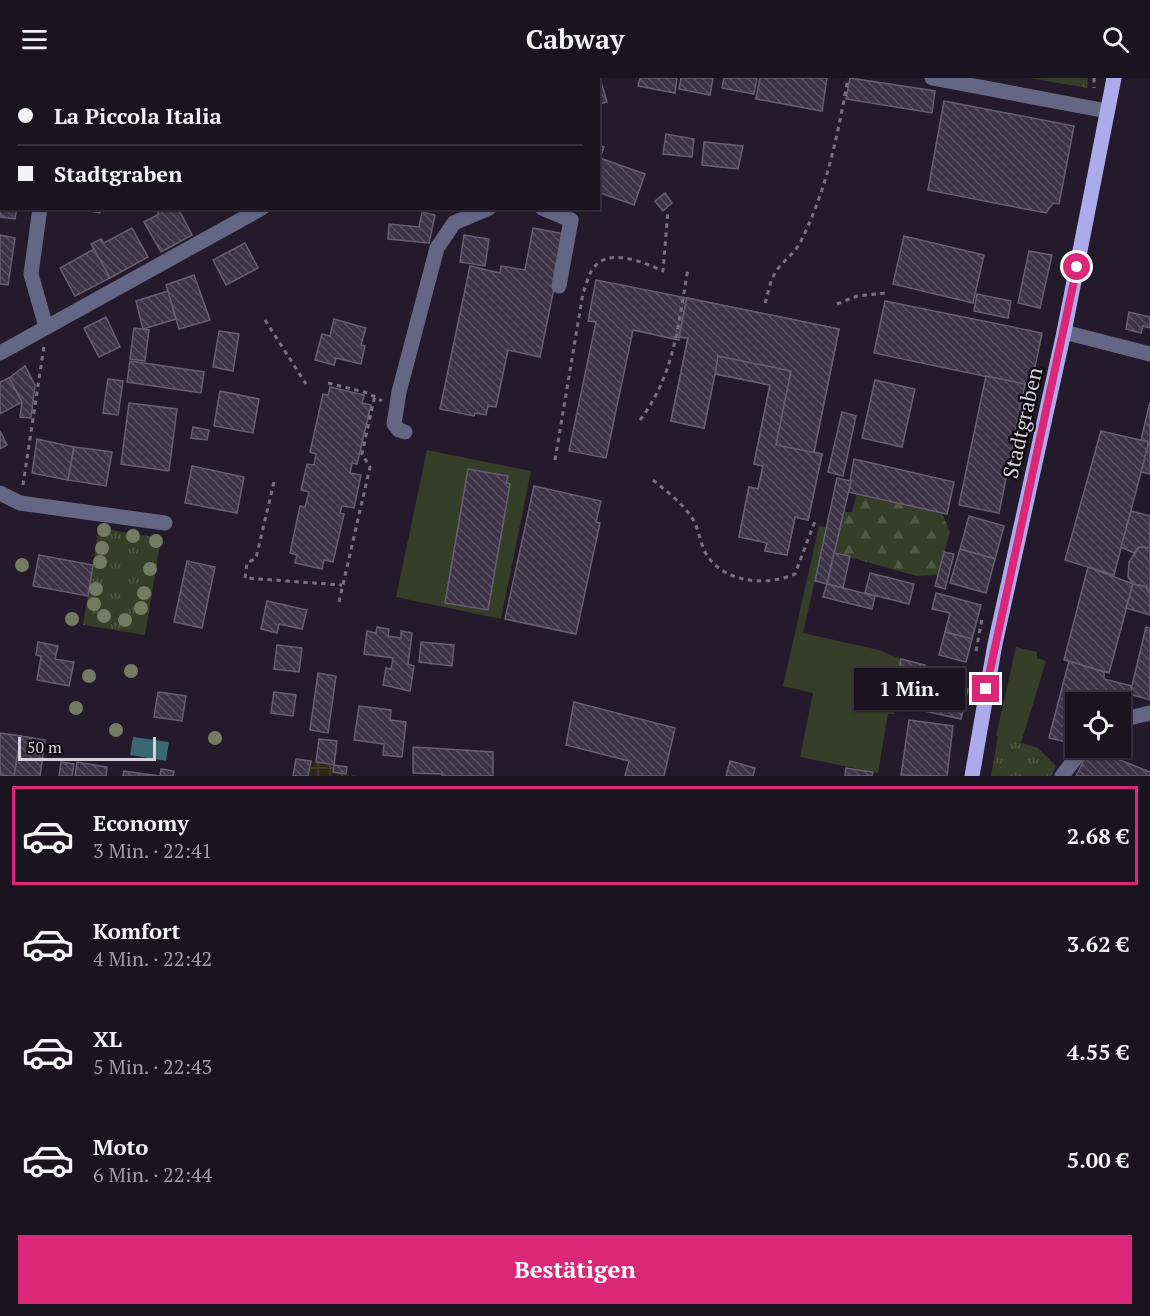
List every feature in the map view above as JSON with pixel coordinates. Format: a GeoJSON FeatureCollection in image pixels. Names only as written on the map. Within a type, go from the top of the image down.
{"type":"FeatureCollection","features":[{"type":"Feature","properties":{"kind":"main road","name":"Stadtgraben"},"geometry":{"type":"LineString","coordinates":[[972,776],[995,644],[1064,332],[1114,78]]}},
{"type":"Feature","properties":{"kind":"street"},"geometry":{"type":"LineString","coordinates":[[932,78],[1107,111]]}},
{"type":"Feature","properties":{"kind":"street"},"geometry":{"type":"LineString","coordinates":[[40,210],[32,274],[46,327]]}},
{"type":"Feature","properties":{"kind":"street"},"geometry":{"type":"LineString","coordinates":[[0,353],[258,210]]}},
{"type":"Feature","properties":{"kind":"street"},"geometry":{"type":"LineString","coordinates":[[405,432],[399,430],[394,424],[396,407],[436,248],[445,232],[454,223],[484,210]]}},
{"type":"Feature","properties":{"kind":"street"},"geometry":{"type":"LineString","coordinates":[[547,210],[571,220],[559,286]]}},
{"type":"Feature","properties":{"kind":"street"},"geometry":{"type":"LineString","coordinates":[[1064,332],[1150,354]]}},
{"type":"Feature","properties":{"kind":"street"},"geometry":{"type":"LineString","coordinates":[[0,493],[20,503],[165,523]]}},
{"type":"Feature","properties":{"kind":"street"},"geometry":{"type":"LineString","coordinates":[[1131,717],[1150,713]]}},
{"type":"Feature","properties":{"kind":"street"},"geometry":{"type":"LineString","coordinates":[[1062,776],[1076,758]]}},
{"type":"Feature","properties":{"kind":"path"},"geometry":{"type":"LineString","coordinates":[[765,303],[775,273],[788,261],[801,242],[819,198],[838,139],[848,78]]}},
{"type":"Feature","properties":{"kind":"path"},"geometry":{"type":"LineString","coordinates":[[1088,78],[1093,85]]}},
{"type":"Feature","properties":{"kind":"path"},"geometry":{"type":"LineString","coordinates":[[555,460],[583,293],[592,269],[605,259],[621,257],[646,263],[663,271],[668,210]]}},
{"type":"Feature","properties":{"kind":"path"},"geometry":{"type":"LineString","coordinates":[[640,420],[653,402],[665,378],[688,269]]}},
{"type":"Feature","properties":{"kind":"path"},"geometry":{"type":"LineString","coordinates":[[837,304],[857,296],[886,293]]}},
{"type":"Feature","properties":{"kind":"path"},"geometry":{"type":"LineString","coordinates":[[265,320],[306,384]]}},
{"type":"Feature","properties":{"kind":"path"},"geometry":{"type":"LineString","coordinates":[[20,503],[46,327]]}},
{"type":"Feature","properties":{"kind":"path"},"geometry":{"type":"LineString","coordinates":[[328,383],[368,393],[396,407]]}},
{"type":"Feature","properties":{"kind":"path"},"geometry":{"type":"LineString","coordinates":[[339,602],[370,467],[362,454],[375,396]]}},
{"type":"Feature","properties":{"kind":"path"},"geometry":{"type":"LineString","coordinates":[[653,480],[683,504],[693,518],[705,552],[716,565],[735,577],[759,582],[779,581],[795,574],[815,521]]}},
{"type":"Feature","properties":{"kind":"path"},"geometry":{"type":"LineString","coordinates":[[274,482],[256,558],[247,563],[244,578],[343,585]]}},
{"type":"Feature","properties":{"kind":"shaded area"},"geometry":{"type":"Polygon","coordinates":[[[133,737],[169,742],[166,761],[130,755],[133,737]]]}},
{"type":"Feature","properties":{"kind":"shaded area"},"geometry":{"type":"Polygon","coordinates":[[[296,759],[347,767],[347,774],[357,776],[293,776],[296,759]]]}},
{"type":"Feature","properties":{"kind":"green space"},"geometry":{"type":"Polygon","coordinates":[[[1030,78],[1088,78],[1087,88],[1030,78]]]}},
{"type":"Feature","properties":{"kind":"green space"},"geometry":{"type":"Polygon","coordinates":[[[427,450],[531,471],[501,619],[396,597],[427,450]]]}},
{"type":"Feature","properties":{"kind":"green space"},"geometry":{"type":"Polygon","coordinates":[[[857,494],[942,513],[950,532],[938,575],[917,576],[834,553],[844,512],[852,512],[857,494]]]}},
{"type":"Feature","properties":{"kind":"green space"},"geometry":{"type":"Polygon","coordinates":[[[819,526],[827,527],[803,633],[879,650],[901,659],[892,704],[896,705],[894,714],[888,714],[878,773],[800,757],[813,693],[783,686],[819,526]]]}},
{"type":"Feature","properties":{"kind":"green space"},"geometry":{"type":"Polygon","coordinates":[[[99,528],[161,538],[145,635],[83,625],[99,528]]]}},
{"type":"Feature","properties":{"kind":"green space"},"geometry":{"type":"Polygon","coordinates":[[[1016,647],[1037,652],[1037,658],[1046,661],[1021,743],[996,736],[1016,647]]]}},
{"type":"Feature","properties":{"kind":"green space"},"geometry":{"type":"Polygon","coordinates":[[[998,736],[1038,748],[1056,766],[1051,776],[991,776],[998,736]]]}},
{"type":"Feature","properties":{"kind":"building"},"geometry":{"type":"Polygon","coordinates":[[[600,78],[607,102],[600,104],[600,78]]]}},
{"type":"Feature","properties":{"kind":"building"},"geometry":{"type":"Polygon","coordinates":[[[640,78],[677,78],[675,93],[638,86],[640,78]]]}},
{"type":"Feature","properties":{"kind":"building"},"geometry":{"type":"Polygon","coordinates":[[[681,78],[713,78],[710,95],[679,89],[681,78]]]}},
{"type":"Feature","properties":{"kind":"building"},"geometry":{"type":"Polygon","coordinates":[[[724,78],[757,78],[754,94],[722,88],[724,78]]]}},
{"type":"Feature","properties":{"kind":"building"},"geometry":{"type":"Polygon","coordinates":[[[760,78],[827,78],[822,111],[756,99],[760,78]]]}},
{"type":"Feature","properties":{"kind":"building"},"geometry":{"type":"Polygon","coordinates":[[[850,78],[935,91],[932,113],[846,99],[850,78]]]}},
{"type":"Feature","properties":{"kind":"building"},"geometry":{"type":"Polygon","coordinates":[[[944,101],[1074,126],[1059,204],[1053,203],[1046,213],[928,190],[944,101]]]}},
{"type":"Feature","properties":{"kind":"building"},"geometry":{"type":"Polygon","coordinates":[[[666,134],[694,139],[692,157],[663,154],[666,134]]]}},
{"type":"Feature","properties":{"kind":"building"},"geometry":{"type":"Polygon","coordinates":[[[704,142],[743,146],[738,169],[702,165],[704,142]]]}},
{"type":"Feature","properties":{"kind":"building"},"geometry":{"type":"Polygon","coordinates":[[[600,146],[604,147],[600,158],[600,146]]]}},
{"type":"Feature","properties":{"kind":"building"},"geometry":{"type":"Polygon","coordinates":[[[600,158],[645,174],[634,205],[600,193],[600,158]]]}},
{"type":"Feature","properties":{"kind":"building"},"geometry":{"type":"Polygon","coordinates":[[[665,193],[672,203],[663,211],[655,201],[665,193]]]}},
{"type":"Feature","properties":{"kind":"building"},"geometry":{"type":"Polygon","coordinates":[[[0,210],[17,210],[15,219],[0,217],[0,210]]]}},
{"type":"Feature","properties":{"kind":"building"},"geometry":{"type":"Polygon","coordinates":[[[83,210],[101,210],[100,213],[83,210]]]}},
{"type":"Feature","properties":{"kind":"building"},"geometry":{"type":"Polygon","coordinates":[[[157,210],[179,210],[192,235],[161,252],[144,222],[159,214],[157,210]]]}},
{"type":"Feature","properties":{"kind":"building"},"geometry":{"type":"Polygon","coordinates":[[[422,212],[435,215],[429,243],[388,239],[389,224],[419,227],[422,212]]]}},
{"type":"Feature","properties":{"kind":"building"},"geometry":{"type":"Polygon","coordinates":[[[132,228],[148,257],[110,278],[91,244],[101,239],[104,243],[132,228]]]}},
{"type":"Feature","properties":{"kind":"building"},"geometry":{"type":"Polygon","coordinates":[[[533,228],[565,234],[540,357],[508,350],[496,407],[488,406],[486,415],[475,413],[474,416],[440,409],[470,266],[500,273],[501,266],[525,270],[533,228]]]}},
{"type":"Feature","properties":{"kind":"building"},"geometry":{"type":"Polygon","coordinates":[[[0,235],[15,238],[8,285],[0,284],[0,235]]]}},
{"type":"Feature","properties":{"kind":"building"},"geometry":{"type":"Polygon","coordinates":[[[464,235],[489,239],[485,266],[460,262],[464,235]]]}},
{"type":"Feature","properties":{"kind":"building"},"geometry":{"type":"Polygon","coordinates":[[[904,236],[984,255],[973,303],[893,284],[904,236]]]}},
{"type":"Feature","properties":{"kind":"building"},"geometry":{"type":"Polygon","coordinates":[[[245,243],[258,268],[226,285],[213,260],[245,243]]]}},
{"type":"Feature","properties":{"kind":"building"},"geometry":{"type":"Polygon","coordinates":[[[94,249],[110,278],[75,296],[60,268],[94,249]]]}},
{"type":"Feature","properties":{"kind":"building"},"geometry":{"type":"Polygon","coordinates":[[[1029,251],[1052,255],[1040,308],[1018,303],[1029,251]]]}},
{"type":"Feature","properties":{"kind":"building"},"geometry":{"type":"Polygon","coordinates":[[[194,275],[210,320],[179,329],[166,285],[194,275]]]}},
{"type":"Feature","properties":{"kind":"building"},"geometry":{"type":"Polygon","coordinates":[[[596,280],[687,298],[679,340],[633,330],[606,458],[569,451],[596,322],[588,321],[596,280]]]}},
{"type":"Feature","properties":{"kind":"building"},"geometry":{"type":"Polygon","coordinates":[[[168,291],[176,319],[143,329],[136,301],[168,291]]]}},
{"type":"Feature","properties":{"kind":"building"},"geometry":{"type":"Polygon","coordinates":[[[977,294],[1011,301],[1008,318],[974,311],[977,294]]]}},
{"type":"Feature","properties":{"kind":"building"},"geometry":{"type":"Polygon","coordinates":[[[687,298],[839,329],[814,452],[776,445],[791,371],[718,356],[704,428],[671,421],[688,338],[679,337],[687,298]]]}},
{"type":"Feature","properties":{"kind":"building"},"geometry":{"type":"Polygon","coordinates":[[[687,298],[839,329],[814,452],[822,454],[808,520],[795,517],[787,555],[765,551],[767,543],[739,537],[749,487],[758,489],[763,466],[754,464],[770,385],[715,374],[704,428],[671,421],[688,338],[679,337],[687,298]]]}},
{"type":"Feature","properties":{"kind":"building"},"geometry":{"type":"Polygon","coordinates":[[[885,301],[1042,333],[1031,386],[874,353],[885,301]]]}},
{"type":"Feature","properties":{"kind":"building"},"geometry":{"type":"Polygon","coordinates":[[[1129,312],[1150,317],[1150,328],[1143,326],[1141,333],[1126,329],[1129,312]]]}},
{"type":"Feature","properties":{"kind":"building"},"geometry":{"type":"Polygon","coordinates":[[[106,317],[120,347],[99,357],[84,328],[106,317]]]}},
{"type":"Feature","properties":{"kind":"building"},"geometry":{"type":"Polygon","coordinates":[[[334,319],[366,328],[361,345],[365,346],[361,364],[336,358],[334,365],[315,360],[322,334],[330,336],[334,319]]]}},
{"type":"Feature","properties":{"kind":"building"},"geometry":{"type":"Polygon","coordinates":[[[134,328],[149,330],[145,361],[130,359],[134,328]]]}},
{"type":"Feature","properties":{"kind":"building"},"geometry":{"type":"Polygon","coordinates":[[[219,331],[239,334],[233,371],[213,367],[219,331]]]}},
{"type":"Feature","properties":{"kind":"building"},"geometry":{"type":"Polygon","coordinates":[[[718,356],[791,371],[776,445],[822,454],[808,520],[795,517],[787,555],[765,551],[767,543],[739,537],[749,487],[758,489],[763,466],[754,464],[770,385],[715,374],[718,356]]]}},
{"type":"Feature","properties":{"kind":"building"},"geometry":{"type":"Polygon","coordinates":[[[130,361],[204,372],[201,393],[127,382],[130,361]]]}},
{"type":"Feature","properties":{"kind":"building"},"geometry":{"type":"Polygon","coordinates":[[[25,366],[35,385],[31,418],[20,417],[22,402],[9,378],[25,366]]]}},
{"type":"Feature","properties":{"kind":"building"},"geometry":{"type":"Polygon","coordinates":[[[986,376],[1025,384],[999,513],[959,505],[986,376]]]}},
{"type":"Feature","properties":{"kind":"building"},"geometry":{"type":"Polygon","coordinates":[[[9,378],[22,402],[0,414],[0,382],[9,378]]]}},
{"type":"Feature","properties":{"kind":"building"},"geometry":{"type":"Polygon","coordinates":[[[108,379],[123,381],[118,415],[103,413],[108,379]]]}},
{"type":"Feature","properties":{"kind":"building"},"geometry":{"type":"Polygon","coordinates":[[[875,380],[915,389],[902,447],[862,438],[875,380]]]}},
{"type":"Feature","properties":{"kind":"building"},"geometry":{"type":"Polygon","coordinates":[[[330,387],[364,395],[362,403],[371,405],[357,464],[352,463],[350,473],[361,475],[354,508],[342,506],[340,513],[344,514],[333,562],[324,560],[322,569],[295,563],[297,555],[290,553],[300,506],[305,507],[309,492],[301,490],[307,464],[314,465],[316,454],[310,452],[323,394],[328,395],[330,387]]]}},
{"type":"Feature","properties":{"kind":"building"},"geometry":{"type":"Polygon","coordinates":[[[220,391],[259,399],[253,433],[214,426],[220,391]]]}},
{"type":"Feature","properties":{"kind":"building"},"geometry":{"type":"Polygon","coordinates":[[[1150,402],[1150,442],[1141,440],[1150,402]]]}},
{"type":"Feature","properties":{"kind":"building"},"geometry":{"type":"Polygon","coordinates":[[[129,403],[177,409],[169,471],[121,464],[129,403]]]}},
{"type":"Feature","properties":{"kind":"building"},"geometry":{"type":"Polygon","coordinates":[[[842,412],[856,416],[843,476],[828,472],[842,412]]]}},
{"type":"Feature","properties":{"kind":"building"},"geometry":{"type":"Polygon","coordinates":[[[193,427],[209,430],[207,440],[191,438],[193,427]]]}},
{"type":"Feature","properties":{"kind":"building"},"geometry":{"type":"Polygon","coordinates":[[[0,431],[7,445],[0,449],[0,431]]]}},
{"type":"Feature","properties":{"kind":"building"},"geometry":{"type":"Polygon","coordinates":[[[1101,431],[1149,442],[1114,575],[1065,560],[1101,431]]]}},
{"type":"Feature","properties":{"kind":"building"},"geometry":{"type":"Polygon","coordinates":[[[37,439],[74,447],[68,480],[32,473],[37,439]]]}},
{"type":"Feature","properties":{"kind":"building"},"geometry":{"type":"Polygon","coordinates":[[[1150,442],[1150,474],[1141,472],[1150,442]]]}},
{"type":"Feature","properties":{"kind":"building"},"geometry":{"type":"Polygon","coordinates":[[[74,447],[112,452],[106,486],[68,480],[74,447]]]}},
{"type":"Feature","properties":{"kind":"building"},"geometry":{"type":"Polygon","coordinates":[[[854,459],[954,482],[947,514],[848,492],[854,459]]]}},
{"type":"Feature","properties":{"kind":"building"},"geometry":{"type":"Polygon","coordinates":[[[192,466],[244,477],[237,513],[185,503],[192,466]]]}},
{"type":"Feature","properties":{"kind":"building"},"geometry":{"type":"Polygon","coordinates":[[[468,469],[508,476],[506,483],[510,484],[488,610],[445,603],[468,469]]]}},
{"type":"Feature","properties":{"kind":"building"},"geometry":{"type":"Polygon","coordinates":[[[837,478],[851,481],[827,584],[815,581],[837,478]]]}},
{"type":"Feature","properties":{"kind":"building"},"geometry":{"type":"Polygon","coordinates":[[[534,486],[601,501],[596,522],[600,523],[576,634],[505,619],[534,486]]]}},
{"type":"Feature","properties":{"kind":"building"},"geometry":{"type":"Polygon","coordinates":[[[1131,511],[1150,516],[1150,548],[1139,547],[1134,553],[1121,547],[1131,511]]]}},
{"type":"Feature","properties":{"kind":"building"},"geometry":{"type":"Polygon","coordinates":[[[969,516],[1004,526],[995,559],[960,549],[969,516]]]}},
{"type":"Feature","properties":{"kind":"building"},"geometry":{"type":"Polygon","coordinates":[[[1139,547],[1150,548],[1150,595],[1146,587],[1133,584],[1128,577],[1129,562],[1139,547]]]}},
{"type":"Feature","properties":{"kind":"building"},"geometry":{"type":"Polygon","coordinates":[[[960,549],[995,559],[986,593],[950,583],[960,549]]]}},
{"type":"Feature","properties":{"kind":"building"},"geometry":{"type":"Polygon","coordinates":[[[944,552],[954,554],[945,589],[935,586],[944,552]]]}},
{"type":"Feature","properties":{"kind":"building"},"geometry":{"type":"Polygon","coordinates":[[[834,553],[850,556],[843,588],[827,584],[834,553]]]}},
{"type":"Feature","properties":{"kind":"building"},"geometry":{"type":"Polygon","coordinates":[[[39,555],[93,565],[88,596],[33,586],[39,555]]]}},
{"type":"Feature","properties":{"kind":"building"},"geometry":{"type":"Polygon","coordinates":[[[187,561],[215,567],[202,628],[174,622],[187,561]]]}},
{"type":"Feature","properties":{"kind":"building"},"geometry":{"type":"Polygon","coordinates":[[[1088,567],[1133,584],[1109,673],[1064,660],[1088,567]]]}},
{"type":"Feature","properties":{"kind":"building"},"geometry":{"type":"Polygon","coordinates":[[[870,573],[914,584],[909,604],[865,593],[870,573]]]}},
{"type":"Feature","properties":{"kind":"building"},"geometry":{"type":"Polygon","coordinates":[[[827,584],[875,596],[872,609],[823,597],[827,584]]]}},
{"type":"Feature","properties":{"kind":"building"},"geometry":{"type":"Polygon","coordinates":[[[1133,584],[1146,587],[1150,595],[1150,615],[1126,608],[1133,584]]]}},
{"type":"Feature","properties":{"kind":"building"},"geometry":{"type":"Polygon","coordinates":[[[936,593],[981,605],[972,639],[945,632],[950,613],[932,609],[936,593]]]}},
{"type":"Feature","properties":{"kind":"building"},"geometry":{"type":"Polygon","coordinates":[[[267,601],[307,610],[302,629],[279,624],[277,633],[261,629],[267,601]]]}},
{"type":"Feature","properties":{"kind":"building"},"geometry":{"type":"Polygon","coordinates":[[[377,627],[389,629],[388,636],[401,638],[401,631],[412,633],[408,664],[414,666],[410,691],[383,685],[386,668],[391,669],[393,658],[364,654],[367,631],[376,633],[377,627]]]}},
{"type":"Feature","properties":{"kind":"building"},"geometry":{"type":"Polygon","coordinates":[[[1146,627],[1150,628],[1150,700],[1131,694],[1146,627]]]}},
{"type":"Feature","properties":{"kind":"building"},"geometry":{"type":"Polygon","coordinates":[[[945,632],[972,639],[966,662],[939,655],[945,632]]]}},
{"type":"Feature","properties":{"kind":"building"},"geometry":{"type":"Polygon","coordinates":[[[38,642],[58,646],[55,659],[74,662],[69,686],[37,680],[41,656],[36,655],[38,642]]]}},
{"type":"Feature","properties":{"kind":"building"},"geometry":{"type":"Polygon","coordinates":[[[421,642],[454,645],[452,666],[419,662],[421,642]]]}},
{"type":"Feature","properties":{"kind":"building"},"geometry":{"type":"Polygon","coordinates":[[[277,645],[302,648],[299,672],[274,669],[277,645]]]}},
{"type":"Feature","properties":{"kind":"building"},"geometry":{"type":"Polygon","coordinates":[[[901,659],[925,665],[917,695],[926,696],[932,678],[968,689],[961,719],[892,704],[901,659]]]}},
{"type":"Feature","properties":{"kind":"building"},"geometry":{"type":"Polygon","coordinates":[[[1069,661],[1104,672],[1104,679],[1132,686],[1130,692],[1065,692],[1065,742],[1049,738],[1069,661]]]}},
{"type":"Feature","properties":{"kind":"building"},"geometry":{"type":"Polygon","coordinates":[[[318,673],[336,676],[328,733],[310,730],[318,673]]]}},
{"type":"Feature","properties":{"kind":"building"},"geometry":{"type":"Polygon","coordinates":[[[158,692],[186,696],[182,721],[154,717],[158,692]]]}},
{"type":"Feature","properties":{"kind":"building"},"geometry":{"type":"Polygon","coordinates":[[[274,692],[296,695],[293,716],[271,713],[274,692]]]}},
{"type":"Feature","properties":{"kind":"building"},"geometry":{"type":"Polygon","coordinates":[[[574,702],[675,728],[664,776],[625,776],[629,761],[566,745],[574,702]]]}},
{"type":"Feature","properties":{"kind":"building"},"geometry":{"type":"Polygon","coordinates":[[[359,706],[391,710],[390,720],[406,722],[402,757],[383,755],[384,744],[354,740],[359,706]]]}},
{"type":"Feature","properties":{"kind":"building"},"geometry":{"type":"Polygon","coordinates":[[[909,720],[953,726],[947,776],[901,775],[909,720]]]}},
{"type":"Feature","properties":{"kind":"building"},"geometry":{"type":"Polygon","coordinates":[[[0,733],[21,736],[14,776],[0,775],[0,733]]]}},
{"type":"Feature","properties":{"kind":"building"},"geometry":{"type":"Polygon","coordinates":[[[21,736],[45,740],[40,776],[14,776],[21,736]]]}},
{"type":"Feature","properties":{"kind":"building"},"geometry":{"type":"Polygon","coordinates":[[[319,739],[337,741],[334,765],[316,762],[319,739]]]}},
{"type":"Feature","properties":{"kind":"building"},"geometry":{"type":"Polygon","coordinates":[[[413,747],[493,752],[493,776],[442,776],[442,774],[413,773],[413,747]]]}},
{"type":"Feature","properties":{"kind":"building"},"geometry":{"type":"Polygon","coordinates":[[[1085,758],[1115,758],[1150,772],[1150,776],[1076,776],[1085,758]]]}},
{"type":"Feature","properties":{"kind":"building"},"geometry":{"type":"Polygon","coordinates":[[[296,759],[311,761],[308,776],[293,776],[296,759]]]}},
{"type":"Feature","properties":{"kind":"building"},"geometry":{"type":"Polygon","coordinates":[[[730,761],[755,768],[753,776],[726,776],[730,761]]]}},
{"type":"Feature","properties":{"kind":"building"},"geometry":{"type":"Polygon","coordinates":[[[61,762],[74,764],[72,776],[59,776],[61,762]]]}},
{"type":"Feature","properties":{"kind":"building"},"geometry":{"type":"Polygon","coordinates":[[[77,762],[107,767],[106,776],[75,776],[77,762]]]}},
{"type":"Feature","properties":{"kind":"building"},"geometry":{"type":"Polygon","coordinates":[[[334,765],[347,767],[346,774],[333,772],[334,765]]]}},
{"type":"Feature","properties":{"kind":"building"},"geometry":{"type":"Polygon","coordinates":[[[846,768],[873,772],[872,776],[845,776],[846,768]]]}},
{"type":"Feature","properties":{"kind":"building"},"geometry":{"type":"Polygon","coordinates":[[[161,769],[174,771],[173,776],[160,776],[161,769]]]}},
{"type":"Feature","properties":{"kind":"building"},"geometry":{"type":"Polygon","coordinates":[[[124,771],[160,776],[123,776],[124,771]]]}},
{"type":"Feature","properties":{"kind":"route"},"geometry":{"type":"LineString","coordinates":[[986,689],[1077,267]]}}]}
